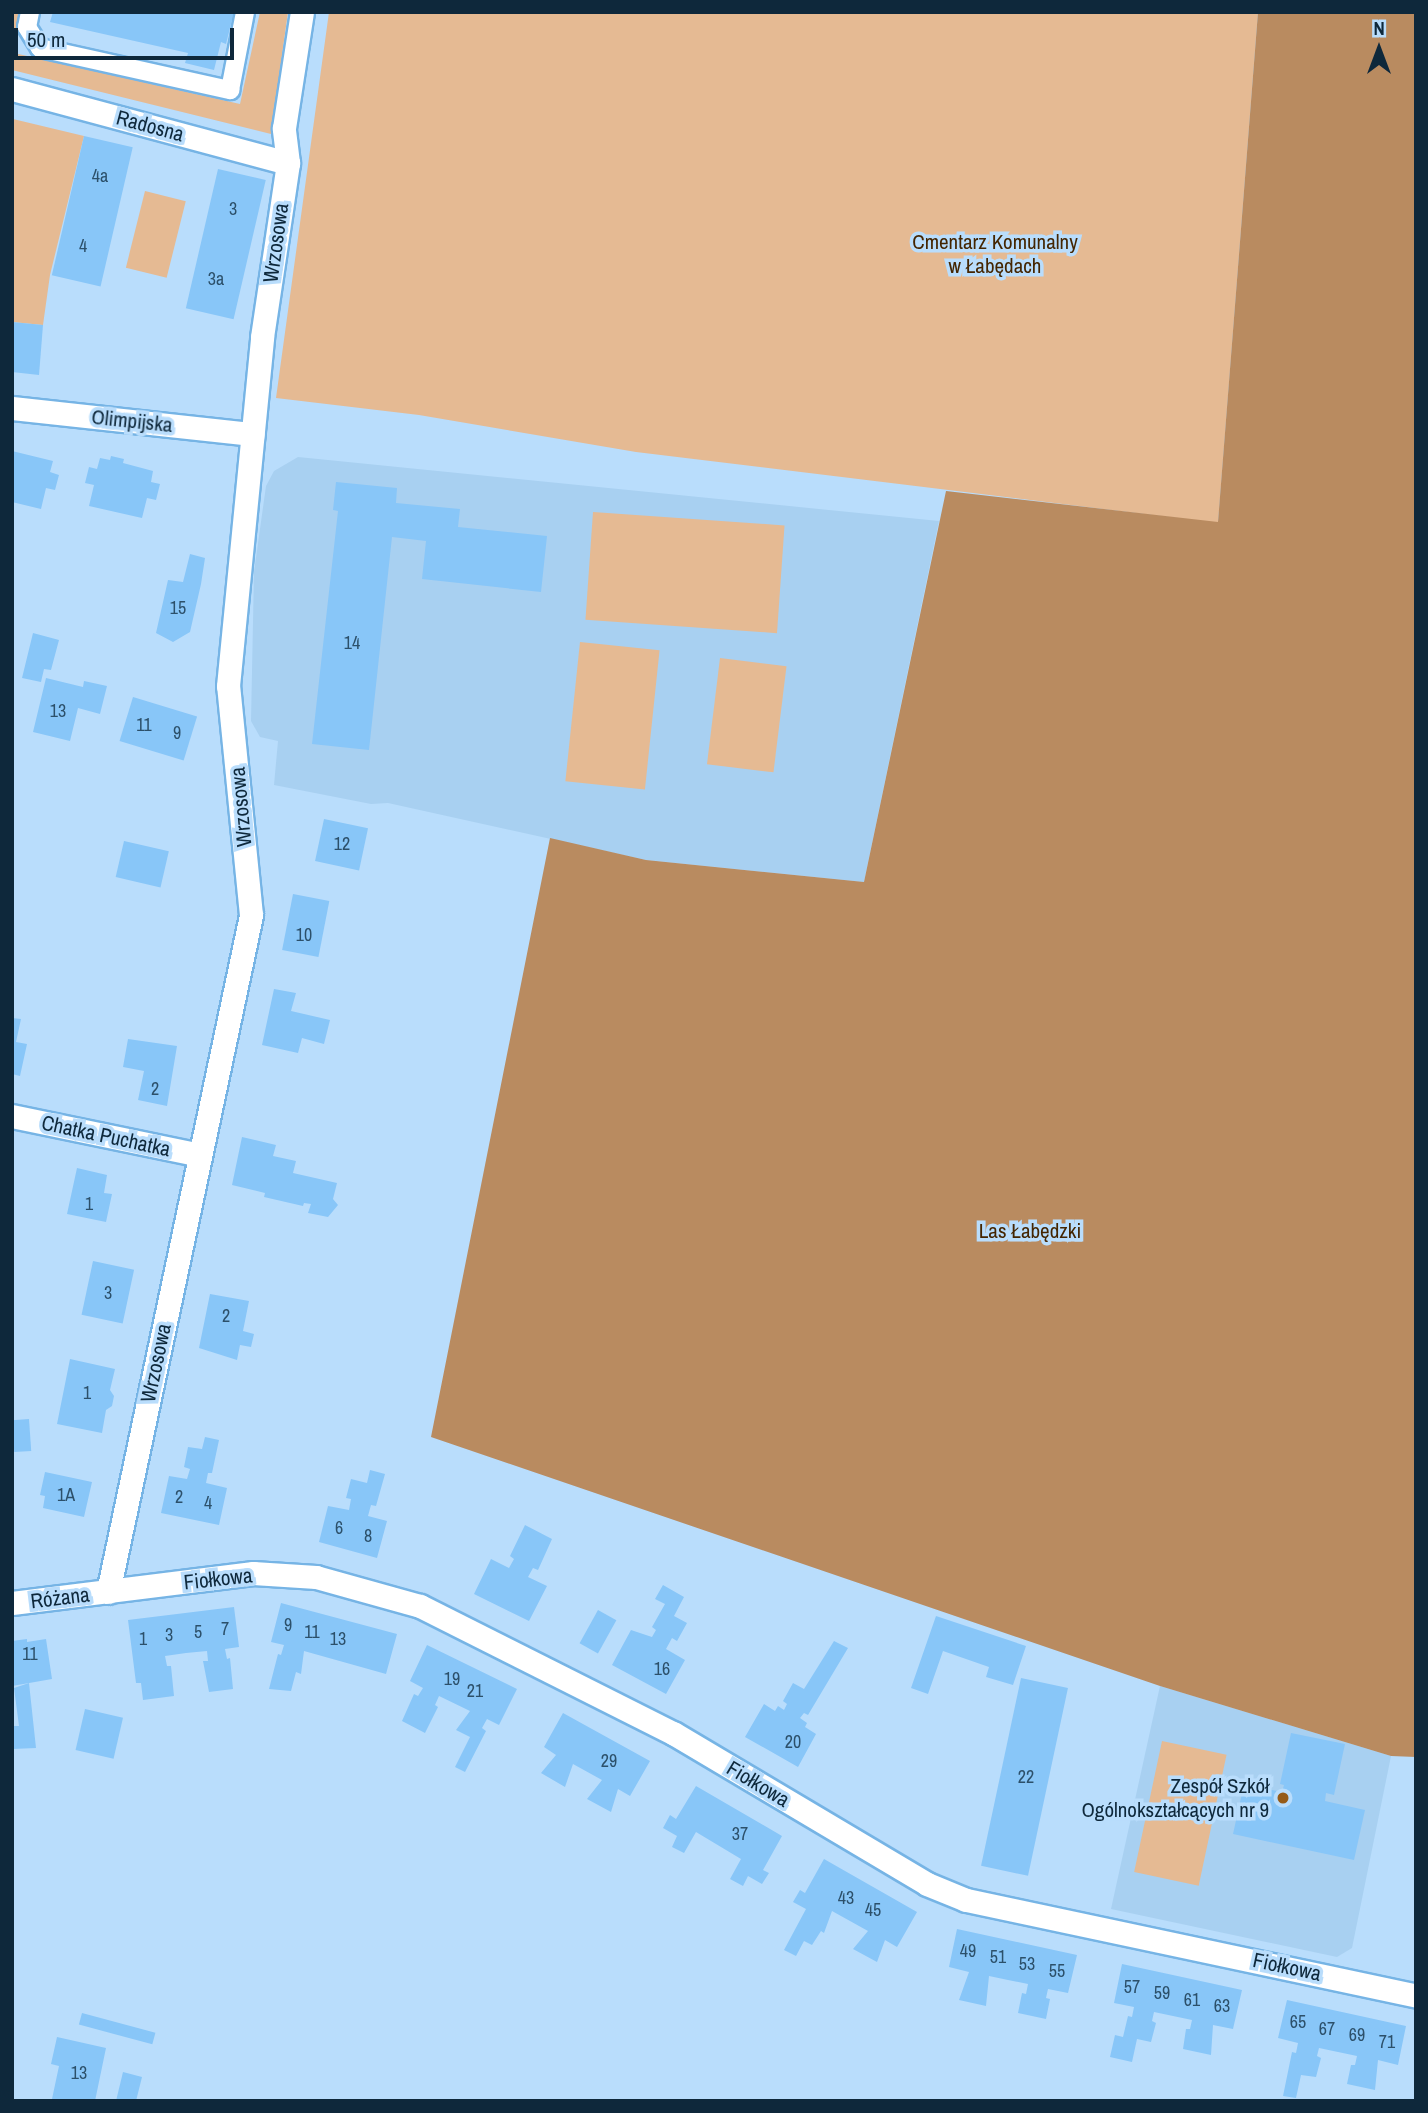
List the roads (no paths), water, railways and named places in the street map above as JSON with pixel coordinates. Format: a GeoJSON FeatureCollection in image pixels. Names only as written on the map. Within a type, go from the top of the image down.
{"type":"FeatureCollection","features":[{"type":"Feature","properties":{"kind":"street"},"geometry":{"type":"LineString","coordinates":[[30,12],[27,27],[40,48],[230,90],[245,12]]}},
{"type":"Feature","properties":{"kind":"street","name":"Wrzosowa"},"geometry":{"type":"LineString","coordinates":[[108,1592],[251,915],[228,686],[262,337],[288,163],[285,119],[302,12]]}},
{"type":"Feature","properties":{"kind":"street","name":"Radosna"},"geometry":{"type":"LineString","coordinates":[[12,89],[288,163]]}},
{"type":"Feature","properties":{"kind":"street","name":"Olimpijska"},"geometry":{"type":"LineString","coordinates":[[12,408],[253,433]]}},
{"type":"Feature","properties":{"kind":"street","name":"Chatka Puchatka"},"geometry":{"type":"LineString","coordinates":[[12,1116],[200,1155]]}},
{"type":"Feature","properties":{"kind":"street","name":"Fiołkowa"},"geometry":{"type":"LineString","coordinates":[[108,1592],[253,1573],[316,1577],[420,1606],[673,1733],[927,1885],[966,1900],[1416,1996]]}},
{"type":"Feature","properties":{"kind":"street","name":"Różana"},"geometry":{"type":"LineString","coordinates":[[12,1603],[108,1592]]}},
{"type":"Feature","properties":{"kind":"place","name":"Zespół Szkół Ogólnokształcących nr 9"},"geometry":{"type":"Point","coordinates":[1283,1798]}},
{"type":"Feature","properties":{"kind":"park label","name":"Cmentarz Komunalny w Łabędach"},"geometry":{"type":"Point","coordinates":[995,254]}},
{"type":"Feature","properties":{"kind":"park label","name":"Las Łabędzki"},"geometry":{"type":"Point","coordinates":[1030,1231]}}]}
